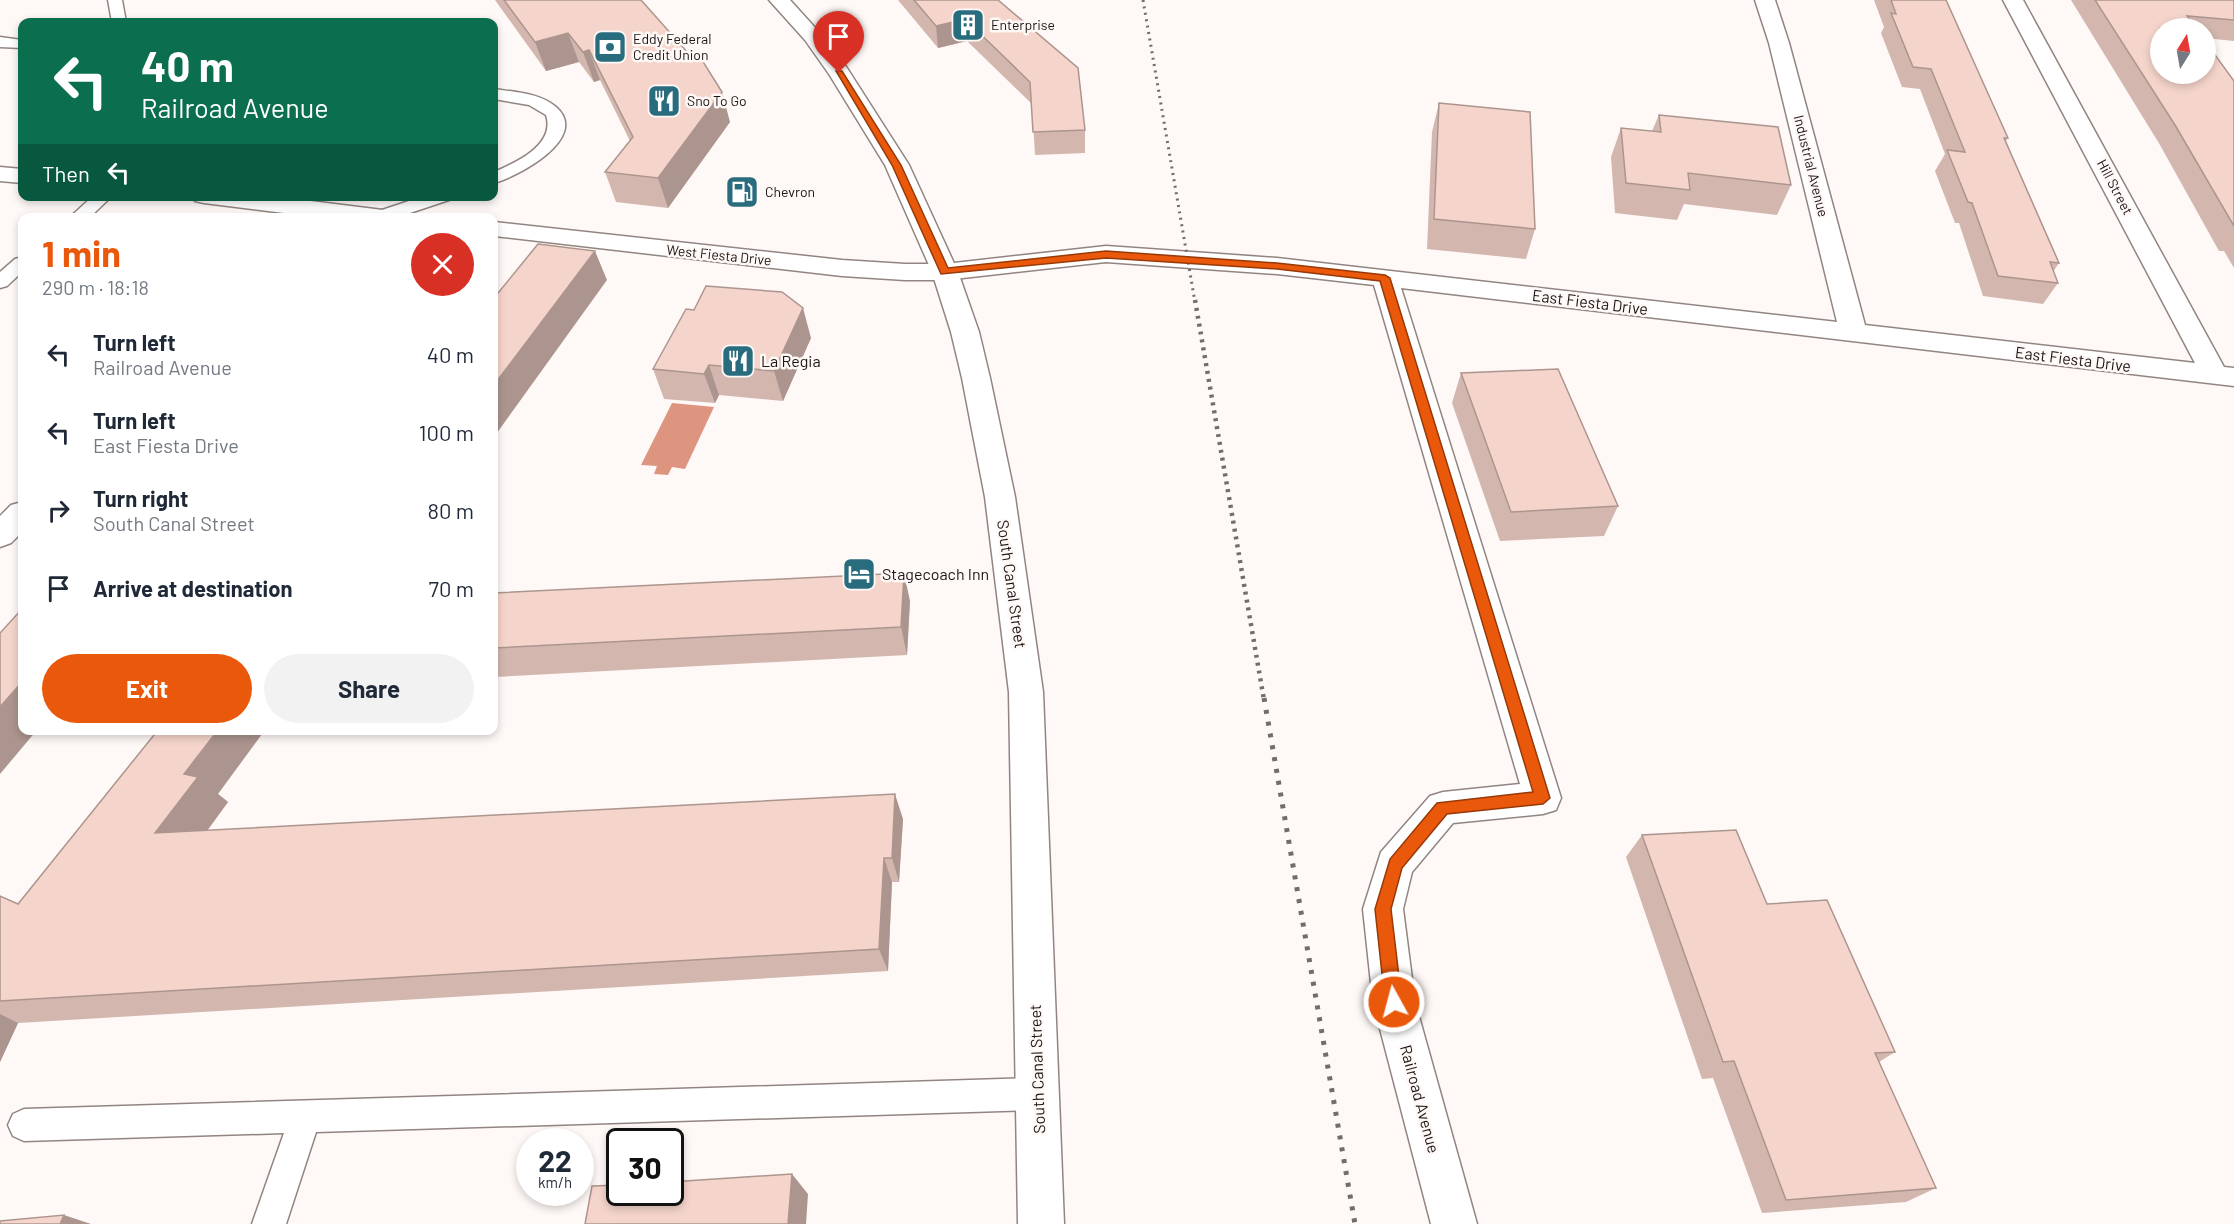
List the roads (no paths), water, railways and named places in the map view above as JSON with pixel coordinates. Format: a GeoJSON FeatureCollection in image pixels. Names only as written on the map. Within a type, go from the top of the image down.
{"type":"FeatureCollection","features":[{"type":"Feature","properties":{"kind":"main road","name":"South Canal Street"},"geometry":{"type":"LineString","coordinates":[[779,0],[812,36],[866,113],[920,212],[945,272],[965,332],[998,486],[1023,669],[1041,1224]]}},
{"type":"Feature","properties":{"kind":"main road","name":"Industrial Avenue"},"geometry":{"type":"LineString","coordinates":[[1765,0],[1779,43],[1853,333]]}},
{"type":"Feature","properties":{"kind":"main road","name":"Hill Street"},"geometry":{"type":"LineString","coordinates":[[2013,0],[2224,376]]}},
{"type":"Feature","properties":{"kind":"main road"},"geometry":{"type":"LineString","coordinates":[[0,174],[18,176]]}},
{"type":"Feature","properties":{"kind":"main road"},"geometry":{"type":"LineString","coordinates":[[238,201],[318,213]]}},
{"type":"Feature","properties":{"kind":"main road","name":"West Fiesta Drive"},"geometry":{"type":"LineString","coordinates":[[498,231],[551,246],[842,268],[945,272]]}},
{"type":"Feature","properties":{"kind":"main road","name":"East Fiesta Drive"},"geometry":{"type":"LineString","coordinates":[[945,272],[1106,254],[1277,266],[2224,376]]}},
{"type":"Feature","properties":{"kind":"main road","name":"Railroad Avenue"},"geometry":{"type":"LineString","coordinates":[[1385,278],[1543,798],[1443,808],[1395,864],[1383,909],[1394,1002],[1454,1224]]}},
{"type":"Feature","properties":{"kind":"main road"},"geometry":{"type":"LineString","coordinates":[[0,535],[18,517]]}},
{"type":"Feature","properties":{"kind":"lane"},"geometry":{"type":"LineString","coordinates":[[115,0],[118,18]]}},
{"type":"Feature","properties":{"kind":"lane"},"geometry":{"type":"LineString","coordinates":[[0,42],[18,44]]}},
{"type":"Feature","properties":{"kind":"lane"},"geometry":{"type":"LineString","coordinates":[[498,95],[549,108],[556,120],[555,133],[542,151],[525,165],[498,176]]}},
{"type":"Feature","properties":{"kind":"lane"},"geometry":{"type":"LineString","coordinates":[[84,213],[98,201]]}},
{"type":"Feature","properties":{"kind":"lane"},"geometry":{"type":"LineString","coordinates":[[397,213],[429,201]]}},
{"type":"Feature","properties":{"kind":"lane"},"geometry":{"type":"LineString","coordinates":[[0,282],[18,266]]}},
{"type":"Feature","properties":{"kind":"lane"},"geometry":{"type":"LineString","coordinates":[[24,1125],[1037,1094]]}},
{"type":"Feature","properties":{"kind":"lane"},"geometry":{"type":"LineString","coordinates":[[269,1224],[305,1117]]}},
{"type":"Feature","properties":{"kind":"railway"},"geometry":{"type":"LineString","coordinates":[[1143,0],[1195,302]]}},
{"type":"Feature","properties":{"kind":"railway"},"geometry":{"type":"LineString","coordinates":[[1195,300],[1264,700]]}},
{"type":"Feature","properties":{"kind":"railway"},"geometry":{"type":"LineString","coordinates":[[1264,698],[1355,1224]]}},
{"type":"Feature","properties":{"kind":"place","name":"Enterprise"},"geometry":{"type":"Point","coordinates":[968,25]}},
{"type":"Feature","properties":{"kind":"place","name":"Eddy Federal Credit Union"},"geometry":{"type":"Point","coordinates":[610,47]}},
{"type":"Feature","properties":{"kind":"place","name":"Sno To Go"},"geometry":{"type":"Point","coordinates":[664,101]}},
{"type":"Feature","properties":{"kind":"place","name":"Chevron"},"geometry":{"type":"Point","coordinates":[742,192]}},
{"type":"Feature","properties":{"kind":"place","name":"La Regia"},"geometry":{"type":"Point","coordinates":[738,361]}},
{"type":"Feature","properties":{"kind":"place","name":"Stagecoach Inn"},"geometry":{"type":"Point","coordinates":[859,574]}}]}
